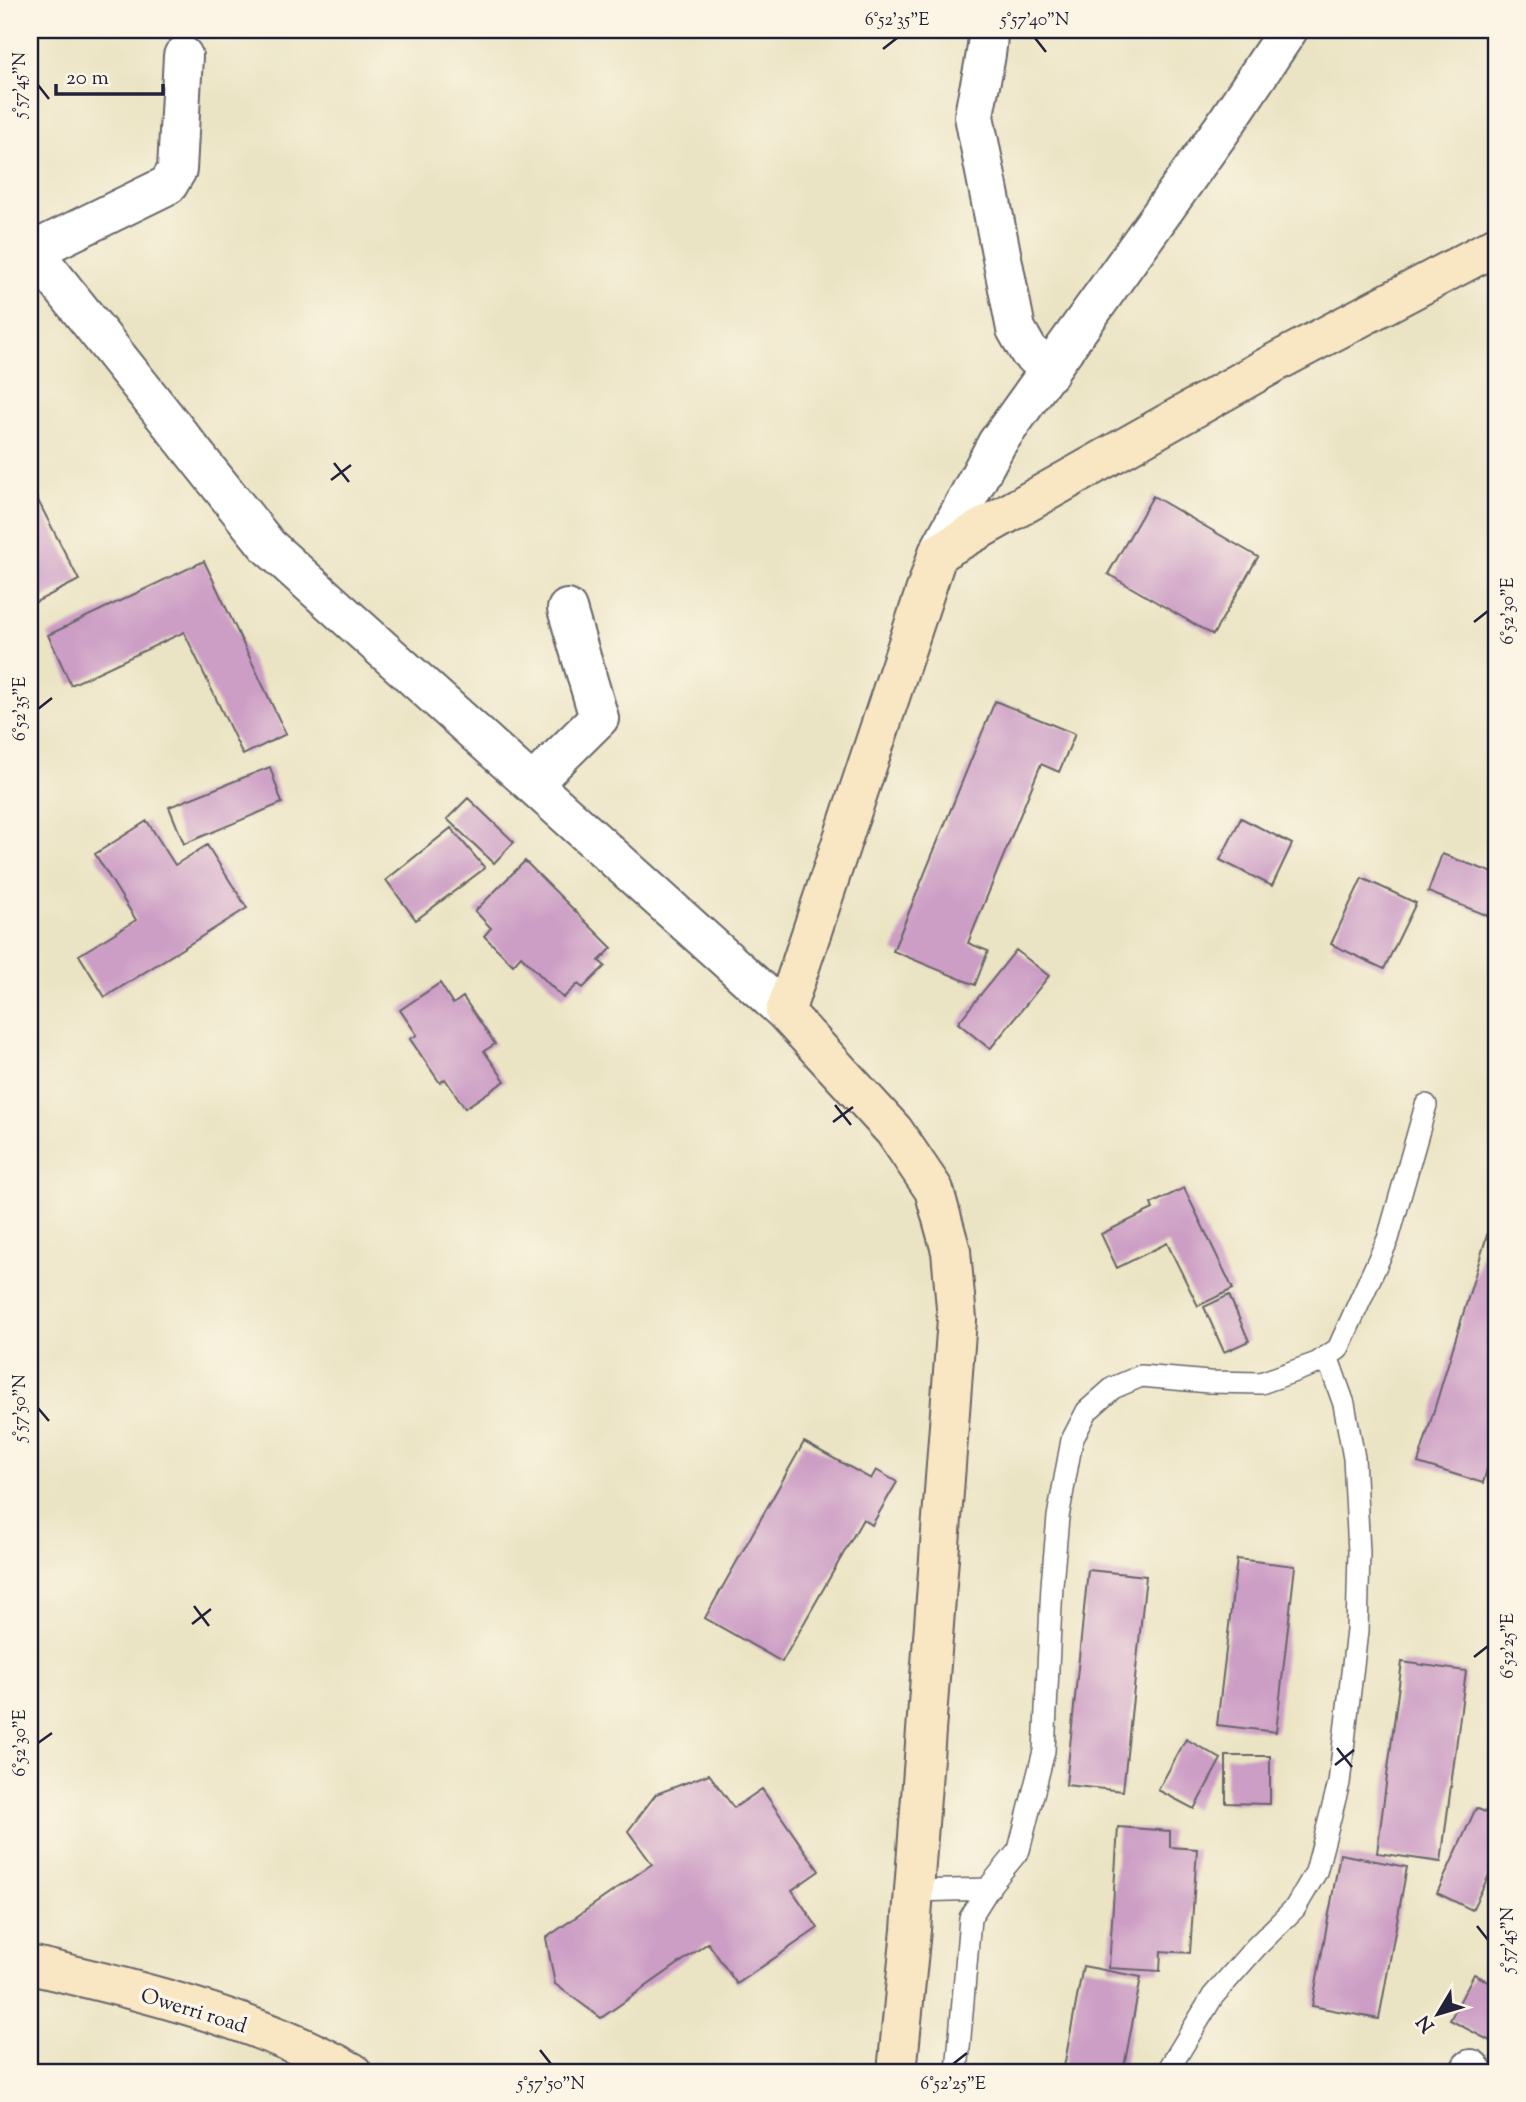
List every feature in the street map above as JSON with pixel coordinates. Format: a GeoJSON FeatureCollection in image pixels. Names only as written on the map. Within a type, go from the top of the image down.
{"type":"FeatureCollection","features":[{"type":"Feature","properties":{"kind":"street"},"geometry":{"type":"LineString","coordinates":[[988,30],[988,47],[977,90],[974,116],[1016,329],[1028,352],[1043,363],[1049,373]]}},
{"type":"Feature","properties":{"kind":"street"},"geometry":{"type":"LineString","coordinates":[[785,1012],[938,553],[997,443],[1222,129],[1288,30]]}},
{"type":"Feature","properties":{"kind":"street"},"geometry":{"type":"LineString","coordinates":[[183,56],[177,170],[168,185],[31,249],[268,546],[785,1012],[894,1131],[934,1190],[951,1251],[957,1320],[897,2072]]}},
{"type":"Feature","properties":{"kind":"street"},"geometry":{"type":"LineString","coordinates":[[938,553],[1276,362],[1496,246]]}},
{"type":"Feature","properties":{"kind":"street"},"geometry":{"type":"LineString","coordinates":[[531,784],[599,718],[567,609]]}},
{"type":"Feature","properties":{"kind":"street","name":"Owerri road"},"geometry":{"type":"LineString","coordinates":[[30,1965],[169,2001],[241,2024],[286,2040],[352,2072]]}},
{"type":"Feature","properties":{"kind":"lane"},"geometry":{"type":"LineString","coordinates":[[957,2072],[970,1918],[1019,1850],[1044,1751],[1058,1517],[1072,1440],[1087,1411],[1113,1388],[1141,1376],[1209,1382],[1261,1382],[1317,1363],[1338,1349],[1388,1239],[1426,1105]]}},
{"type":"Feature","properties":{"kind":"lane"},"geometry":{"type":"LineString","coordinates":[[1167,2072],[1213,1996],[1295,1908],[1316,1872],[1339,1783],[1357,1631],[1359,1552],[1354,1458],[1344,1404],[1328,1356]]}},
{"type":"Feature","properties":{"kind":"lane"},"geometry":{"type":"LineString","coordinates":[[913,1891],[989,1889]]}},
{"type":"Feature","properties":{"kind":"building"},"geometry":{"type":"Polygon","coordinates":[[[30,485],[79,580],[32,604],[30,600],[30,485]]]}},
{"type":"Feature","properties":{"kind":"building"},"geometry":{"type":"Polygon","coordinates":[[[1153,496],[1258,557],[1213,635],[1108,574],[1153,496]]]}},
{"type":"Feature","properties":{"kind":"building"},"geometry":{"type":"Polygon","coordinates":[[[204,561],[286,734],[243,755],[184,632],[71,685],[48,635],[204,561]]]}},
{"type":"Feature","properties":{"kind":"building"},"geometry":{"type":"Polygon","coordinates":[[[995,701],[1075,734],[1059,772],[1041,764],[968,943],[988,951],[975,985],[893,951],[995,701]]]}},
{"type":"Feature","properties":{"kind":"building"},"geometry":{"type":"Polygon","coordinates":[[[270,767],[282,803],[184,844],[169,807],[270,767]]]}},
{"type":"Feature","properties":{"kind":"building"},"geometry":{"type":"Polygon","coordinates":[[[468,798],[514,842],[494,863],[447,819],[468,798]]]}},
{"type":"Feature","properties":{"kind":"building"},"geometry":{"type":"Polygon","coordinates":[[[1241,818],[1292,844],[1272,886],[1220,860],[1241,818]]]}},
{"type":"Feature","properties":{"kind":"building"},"geometry":{"type":"Polygon","coordinates":[[[147,821],[175,865],[207,845],[247,908],[105,997],[79,955],[136,920],[95,854],[147,821]]]}},
{"type":"Feature","properties":{"kind":"building"},"geometry":{"type":"Polygon","coordinates":[[[451,828],[485,868],[416,920],[386,880],[451,828]]]}},
{"type":"Feature","properties":{"kind":"building"},"geometry":{"type":"Polygon","coordinates":[[[1442,854],[1496,874],[1496,904],[1491,917],[1428,892],[1442,854]]]}},
{"type":"Feature","properties":{"kind":"building"},"geometry":{"type":"Polygon","coordinates":[[[525,861],[612,948],[599,961],[605,966],[583,988],[578,984],[563,998],[521,956],[513,965],[484,936],[491,928],[475,911],[525,861]]]}},
{"type":"Feature","properties":{"kind":"building"},"geometry":{"type":"Polygon","coordinates":[[[1362,878],[1416,903],[1384,969],[1331,944],[1362,878]]]}},
{"type":"Feature","properties":{"kind":"building"},"geometry":{"type":"Polygon","coordinates":[[[1016,950],[1049,976],[990,1049],[958,1023],[1016,950]]]}},
{"type":"Feature","properties":{"kind":"building"},"geometry":{"type":"Polygon","coordinates":[[[440,983],[453,1004],[463,997],[495,1044],[484,1051],[505,1081],[465,1108],[445,1079],[440,1083],[410,1039],[417,1035],[400,1010],[440,983]]]}},
{"type":"Feature","properties":{"kind":"building"},"geometry":{"type":"Polygon","coordinates":[[[1184,1188],[1233,1289],[1198,1306],[1167,1243],[1117,1268],[1101,1234],[1153,1209],[1151,1204],[1184,1188]]]}},
{"type":"Feature","properties":{"kind":"building"},"geometry":{"type":"Polygon","coordinates":[[[1491,1222],[1496,1224],[1496,1440],[1483,1483],[1418,1463],[1491,1222]]]}},
{"type":"Feature","properties":{"kind":"building"},"geometry":{"type":"Polygon","coordinates":[[[1229,1295],[1249,1341],[1224,1352],[1204,1307],[1229,1295]]]}},
{"type":"Feature","properties":{"kind":"building"},"geometry":{"type":"Polygon","coordinates":[[[804,1442],[871,1479],[876,1470],[897,1482],[872,1525],[863,1519],[782,1662],[705,1618],[804,1442]]]}},
{"type":"Feature","properties":{"kind":"building"},"geometry":{"type":"Polygon","coordinates":[[[1237,1559],[1295,1566],[1276,1732],[1217,1725],[1237,1559]]]}},
{"type":"Feature","properties":{"kind":"building"},"geometry":{"type":"Polygon","coordinates":[[[1088,1570],[1146,1576],[1123,1791],[1066,1785],[1088,1570]]]}},
{"type":"Feature","properties":{"kind":"building"},"geometry":{"type":"Polygon","coordinates":[[[1402,1662],[1466,1671],[1441,1862],[1377,1853],[1402,1662]]]}},
{"type":"Feature","properties":{"kind":"building"},"geometry":{"type":"Polygon","coordinates":[[[1186,1739],[1221,1759],[1194,1809],[1158,1790],[1186,1739]]]}},
{"type":"Feature","properties":{"kind":"building"},"geometry":{"type":"Polygon","coordinates":[[[1226,1756],[1270,1756],[1270,1804],[1226,1803],[1226,1756]]]}},
{"type":"Feature","properties":{"kind":"building"},"geometry":{"type":"Polygon","coordinates":[[[709,1774],[734,1808],[762,1789],[819,1871],[792,1890],[818,1928],[737,1984],[708,1943],[601,2018],[555,1984],[546,1938],[652,1864],[628,1831],[656,1794],[709,1774]]]}},
{"type":"Feature","properties":{"kind":"building"},"geometry":{"type":"Polygon","coordinates":[[[1476,1808],[1496,1817],[1496,1876],[1490,1873],[1472,1910],[1437,1893],[1476,1808]]]}},
{"type":"Feature","properties":{"kind":"building"},"geometry":{"type":"Polygon","coordinates":[[[1118,1827],[1170,1831],[1170,1847],[1197,1849],[1190,1953],[1161,1951],[1160,1971],[1109,1968],[1118,1827]]]}},
{"type":"Feature","properties":{"kind":"building"},"geometry":{"type":"Polygon","coordinates":[[[1340,1854],[1407,1867],[1379,2019],[1312,2006],[1340,1854]]]}},
{"type":"Feature","properties":{"kind":"building"},"geometry":{"type":"Polygon","coordinates":[[[1083,1966],[1141,1977],[1123,2072],[1063,2072],[1083,1966]]]}},
{"type":"Feature","properties":{"kind":"building"},"geometry":{"type":"Polygon","coordinates":[[[1474,1974],[1496,1986],[1496,2044],[1450,2020],[1474,1974]]]}}]}
